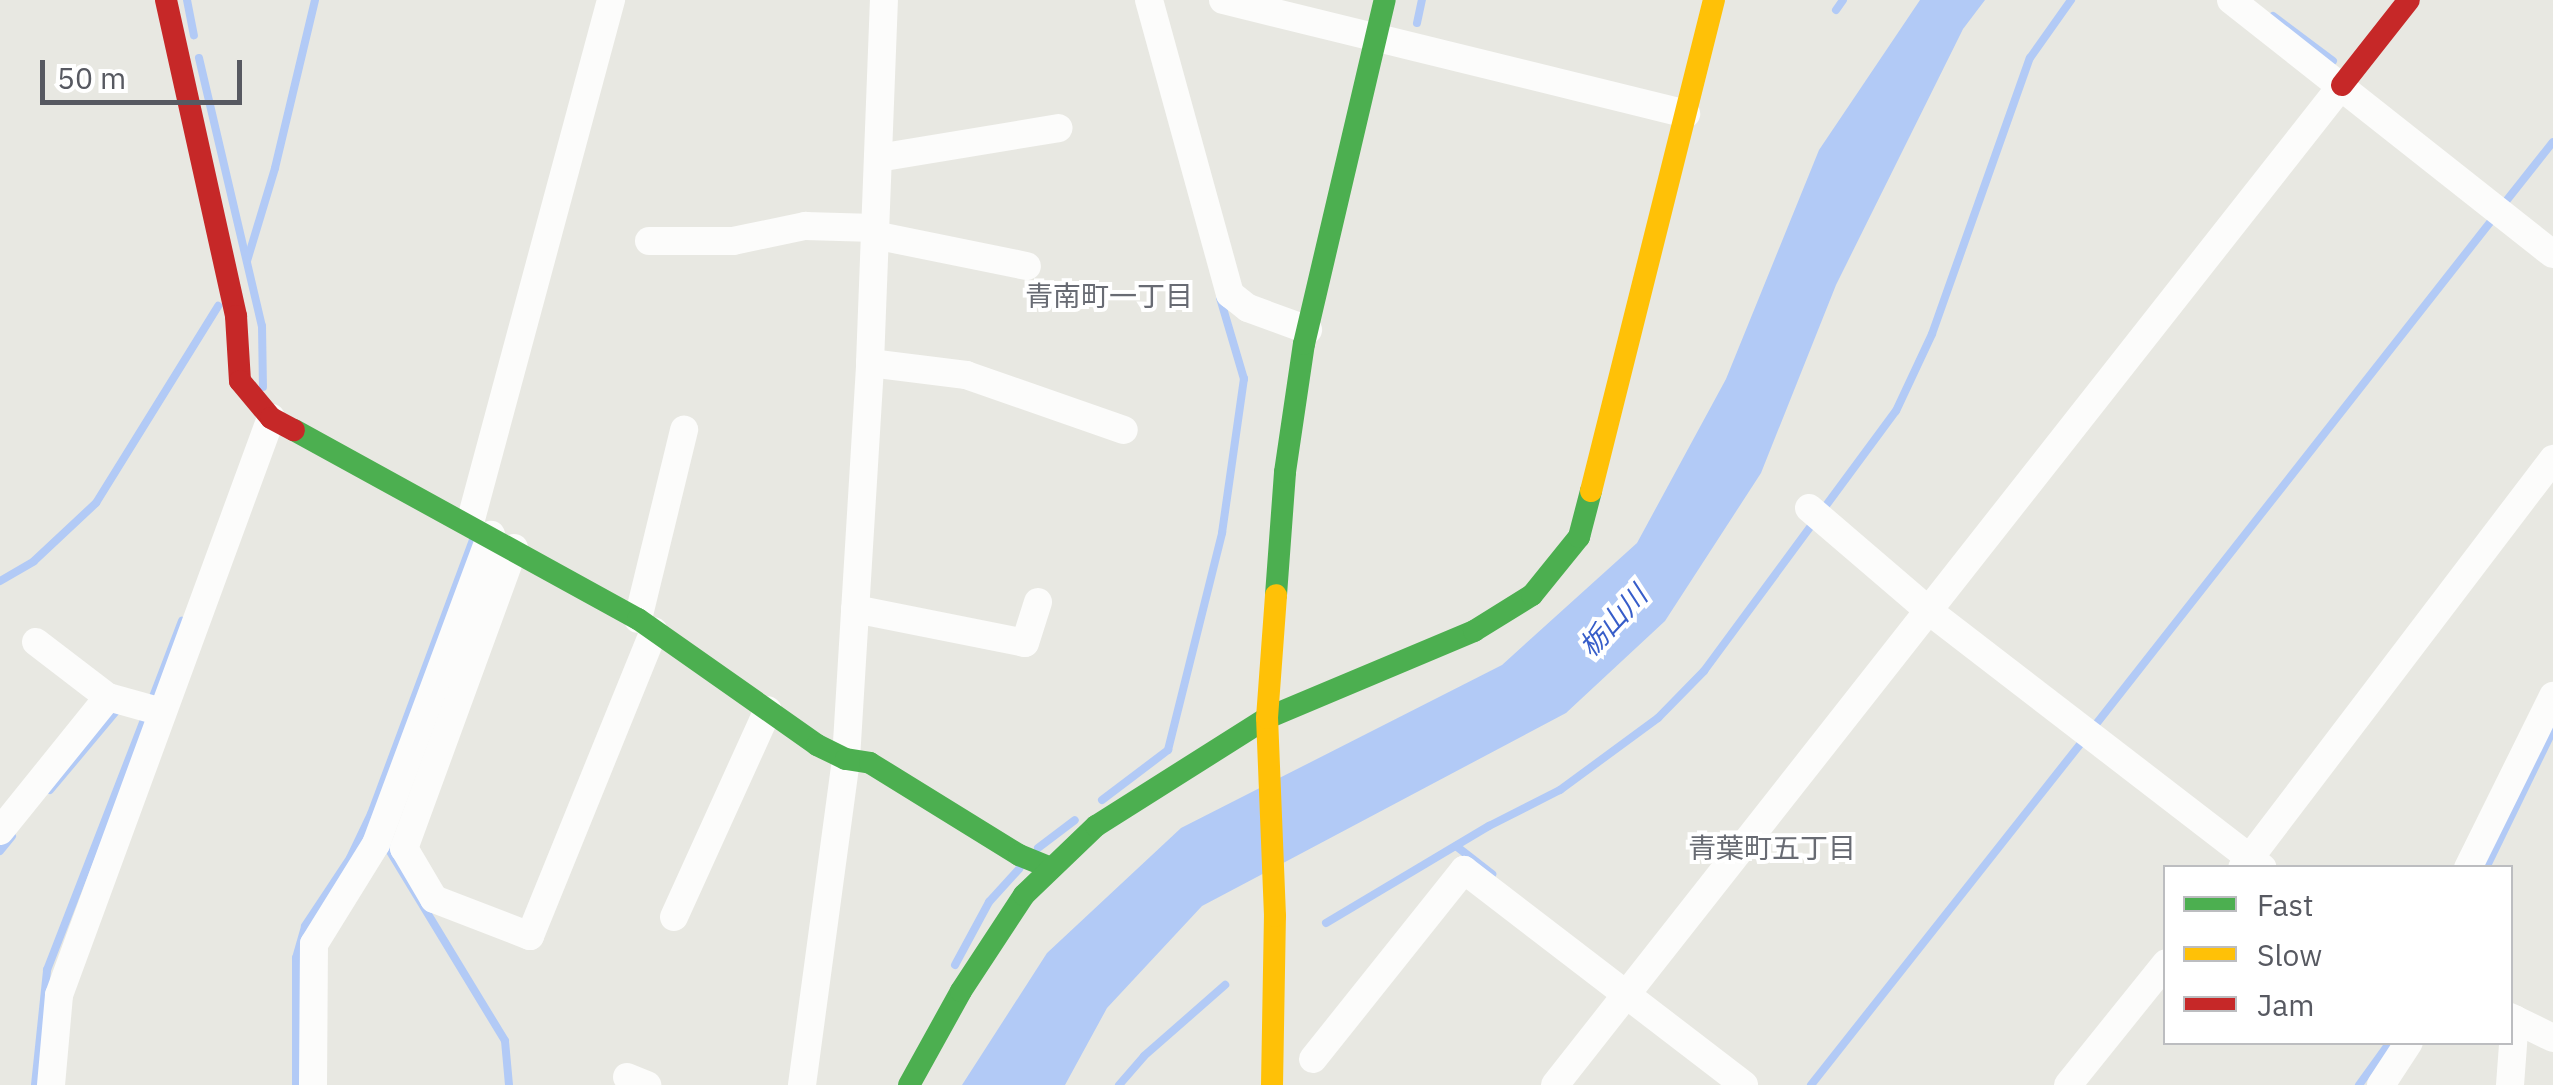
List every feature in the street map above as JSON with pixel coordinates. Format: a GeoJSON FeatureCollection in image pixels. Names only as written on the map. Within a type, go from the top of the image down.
{"type":"FeatureCollection","features":[{"type":"Feature","properties":{"kind":"street"},"geometry":{"type":"LineString","coordinates":[[166,0],[236,316],[240,382],[271,418],[492,535],[646,625],[846,759],[870,764],[1020,855],[1052,868]]}},
{"type":"Feature","properties":{"kind":"street"},"geometry":{"type":"LineString","coordinates":[[612,0],[492,535],[404,848],[434,899],[530,936],[646,625],[684,430]]}},
{"type":"Feature","properties":{"kind":"street"},"geometry":{"type":"LineString","coordinates":[[802,1085],[846,759],[870,363],[884,0]]}},
{"type":"Feature","properties":{"kind":"street"},"geometry":{"type":"LineString","coordinates":[[1149,0],[1230,294],[1248,308],[1308,330]]}},
{"type":"Feature","properties":{"kind":"street"},"geometry":{"type":"LineString","coordinates":[[1222,0],[1376,41],[1686,114]]}},
{"type":"Feature","properties":{"kind":"street"},"geometry":{"type":"LineString","coordinates":[[1272,1085],[1275,916],[1267,718],[1285,472],[1308,330],[1385,0]]}},
{"type":"Feature","properties":{"kind":"street"},"geometry":{"type":"LineString","coordinates":[[909,1085],[961,992],[1024,895],[1096,826],[1267,718],[1474,632],[1532,595],[1579,537],[1714,0]]}},
{"type":"Feature","properties":{"kind":"street"},"geometry":{"type":"LineString","coordinates":[[2231,0],[2553,254]]}},
{"type":"Feature","properties":{"kind":"street"},"geometry":{"type":"LineString","coordinates":[[1555,1085],[2409,0]]}},
{"type":"Feature","properties":{"kind":"street"},"geometry":{"type":"LineString","coordinates":[[878,158],[1059,128]]}},
{"type":"Feature","properties":{"kind":"street"},"geometry":{"type":"LineString","coordinates":[[649,241],[733,241],[805,226],[875,232],[1027,266]]}},
{"type":"Feature","properties":{"kind":"street"},"geometry":{"type":"LineString","coordinates":[[870,363],[966,375],[1124,430]]}},
{"type":"Feature","properties":{"kind":"street"},"geometry":{"type":"LineString","coordinates":[[50,1085],[58,995],[271,418]]}},
{"type":"Feature","properties":{"kind":"street"},"geometry":{"type":"LineString","coordinates":[[1809,508],[1929,611],[2252,864],[2553,459]]}},
{"type":"Feature","properties":{"kind":"street"},"geometry":{"type":"LineString","coordinates":[[314,1085],[314,944],[376,844],[492,535]]}},
{"type":"Feature","properties":{"kind":"street"},"geometry":{"type":"LineString","coordinates":[[855,608],[1026,642],[1038,602]]}},
{"type":"Feature","properties":{"kind":"street"},"geometry":{"type":"LineString","coordinates":[[36,642],[108,697],[162,712]]}},
{"type":"Feature","properties":{"kind":"street"},"geometry":{"type":"LineString","coordinates":[[2469,865],[2553,696]]}},
{"type":"Feature","properties":{"kind":"street"},"geometry":{"type":"LineString","coordinates":[[0,830],[108,697]]}},
{"type":"Feature","properties":{"kind":"street"},"geometry":{"type":"LineString","coordinates":[[674,917],[768,710]]}},
{"type":"Feature","properties":{"kind":"street"},"geometry":{"type":"LineString","coordinates":[[1313,1060],[1464,870],[1744,1085]]}},
{"type":"Feature","properties":{"kind":"street"},"geometry":{"type":"LineString","coordinates":[[2068,1085],[2163,967]]}},
{"type":"Feature","properties":{"kind":"street"},"geometry":{"type":"LineString","coordinates":[[2513,1018],[2553,1038]]}},
{"type":"Feature","properties":{"kind":"street"},"geometry":{"type":"LineString","coordinates":[[2510,1085],[2512,1045]]}},
{"type":"Feature","properties":{"kind":"street"},"geometry":{"type":"LineString","coordinates":[[2380,1085],[2402,1048]]}},
{"type":"Feature","properties":{"kind":"water","name":"栃山川"},"geometry":{"type":"Polygon","coordinates":[[[1920,0],[1985,0],[1963,29],[1836,285],[1761,473],[1665,621],[1566,713],[1202,906],[1107,1008],[1065,1085],[962,1085],[1047,953],[1181,828],[1502,665],[1637,543],[1726,379],[1819,150],[1920,0]]]}},
{"type":"Feature","properties":{"kind":"waterway"},"geometry":{"type":"LineString","coordinates":[[187,0],[194,35]]}},
{"type":"Feature","properties":{"kind":"waterway"},"geometry":{"type":"LineString","coordinates":[[247,261],[275,168],[315,0]]}},
{"type":"Feature","properties":{"kind":"waterway"},"geometry":{"type":"LineString","coordinates":[[1417,23],[1422,0]]}},
{"type":"Feature","properties":{"kind":"waterway"},"geometry":{"type":"LineString","coordinates":[[1836,10],[1843,0]]}},
{"type":"Feature","properties":{"kind":"waterway"},"geometry":{"type":"LineString","coordinates":[[1326,923],[1489,826],[1560,790],[1658,718],[1704,671],[1896,411],[1932,334],[2030,58],[2071,0]]}},
{"type":"Feature","properties":{"kind":"waterway"},"geometry":{"type":"LineString","coordinates":[[2273,16],[2333,61]]}},
{"type":"Feature","properties":{"kind":"waterway"},"geometry":{"type":"LineString","coordinates":[[199,58],[262,326],[263,387]]}},
{"type":"Feature","properties":{"kind":"waterway"},"geometry":{"type":"LineString","coordinates":[[2503,205],[2553,142]]}},
{"type":"Feature","properties":{"kind":"waterway"},"geometry":{"type":"LineString","coordinates":[[2093,728],[2495,216]]}},
{"type":"Feature","properties":{"kind":"waterway"},"geometry":{"type":"LineString","coordinates":[[1102,800],[1168,750],[1222,533],[1244,379],[1220,298]]}},
{"type":"Feature","properties":{"kind":"waterway"},"geometry":{"type":"LineString","coordinates":[[0,581],[34,561],[96,503],[218,306]]}},
{"type":"Feature","properties":{"kind":"waterway"},"geometry":{"type":"LineString","coordinates":[[296,1085],[296,958],[305,926],[350,858],[371,814],[473,540]]}},
{"type":"Feature","properties":{"kind":"waterway"},"geometry":{"type":"LineString","coordinates":[[151,702],[182,621]]}},
{"type":"Feature","properties":{"kind":"waterway"},"geometry":{"type":"LineString","coordinates":[[50,790],[118,709]]}},
{"type":"Feature","properties":{"kind":"waterway"},"geometry":{"type":"LineString","coordinates":[[35,1085],[47,970],[146,715]]}},
{"type":"Feature","properties":{"kind":"waterway"},"geometry":{"type":"LineString","coordinates":[[2487,865],[2553,730]]}},
{"type":"Feature","properties":{"kind":"waterway"},"geometry":{"type":"LineString","coordinates":[[1811,1085],[2084,739]]}},
{"type":"Feature","properties":{"kind":"waterway"},"geometry":{"type":"LineString","coordinates":[[1038,848],[1075,820]]}},
{"type":"Feature","properties":{"kind":"waterway"},"geometry":{"type":"LineString","coordinates":[[0,851],[12,836]]}},
{"type":"Feature","properties":{"kind":"waterway"},"geometry":{"type":"LineString","coordinates":[[386,845],[505,1041],[509,1085]]}},
{"type":"Feature","properties":{"kind":"waterway"},"geometry":{"type":"LineString","coordinates":[[1456,846],[1492,874]]}},
{"type":"Feature","properties":{"kind":"waterway"},"geometry":{"type":"LineString","coordinates":[[955,965],[989,902],[1019,869]]}},
{"type":"Feature","properties":{"kind":"waterway"},"geometry":{"type":"LineString","coordinates":[[1119,1085],[1144,1056],[1225,985]]}},
{"type":"Feature","properties":{"kind":"waterway"},"geometry":{"type":"LineString","coordinates":[[2359,1085],[2388,1045]]}},
{"type":"Feature","properties":{"kind":"traffic: fast"},"geometry":{"type":"LineString","coordinates":[[1276,595],[1285,472],[1304,344],[1385,0]]}},
{"type":"Feature","properties":{"kind":"traffic: fast"},"geometry":{"type":"LineString","coordinates":[[294,430],[638,619],[817,745],[846,759],[870,763],[1019,855],[1052,868]]}},
{"type":"Feature","properties":{"kind":"traffic: fast"},"geometry":{"type":"LineString","coordinates":[[909,1085],[961,991],[1024,895],[1096,826],[1267,718],[1474,631],[1532,595],[1579,537],[1591,491]]}},
{"type":"Feature","properties":{"kind":"traffic: slow"},"geometry":{"type":"LineString","coordinates":[[1591,491],[1714,0]]}},
{"type":"Feature","properties":{"kind":"traffic: slow"},"geometry":{"type":"LineString","coordinates":[[1272,1085],[1275,916],[1267,718],[1276,595]]}},
{"type":"Feature","properties":{"kind":"traffic: jam"},"geometry":{"type":"LineString","coordinates":[[166,0],[236,316],[240,381],[271,418],[294,430]]}},
{"type":"Feature","properties":{"kind":"traffic: jam"},"geometry":{"type":"LineString","coordinates":[[2342,85],[2409,0]]}},
{"type":"Feature","properties":{"kind":"district","name":"青南町一丁目"},"geometry":{"type":"Point","coordinates":[1109,296]}},
{"type":"Feature","properties":{"kind":"district","name":"青葉町五丁目"},"geometry":{"type":"Point","coordinates":[1772,848]}}]}
